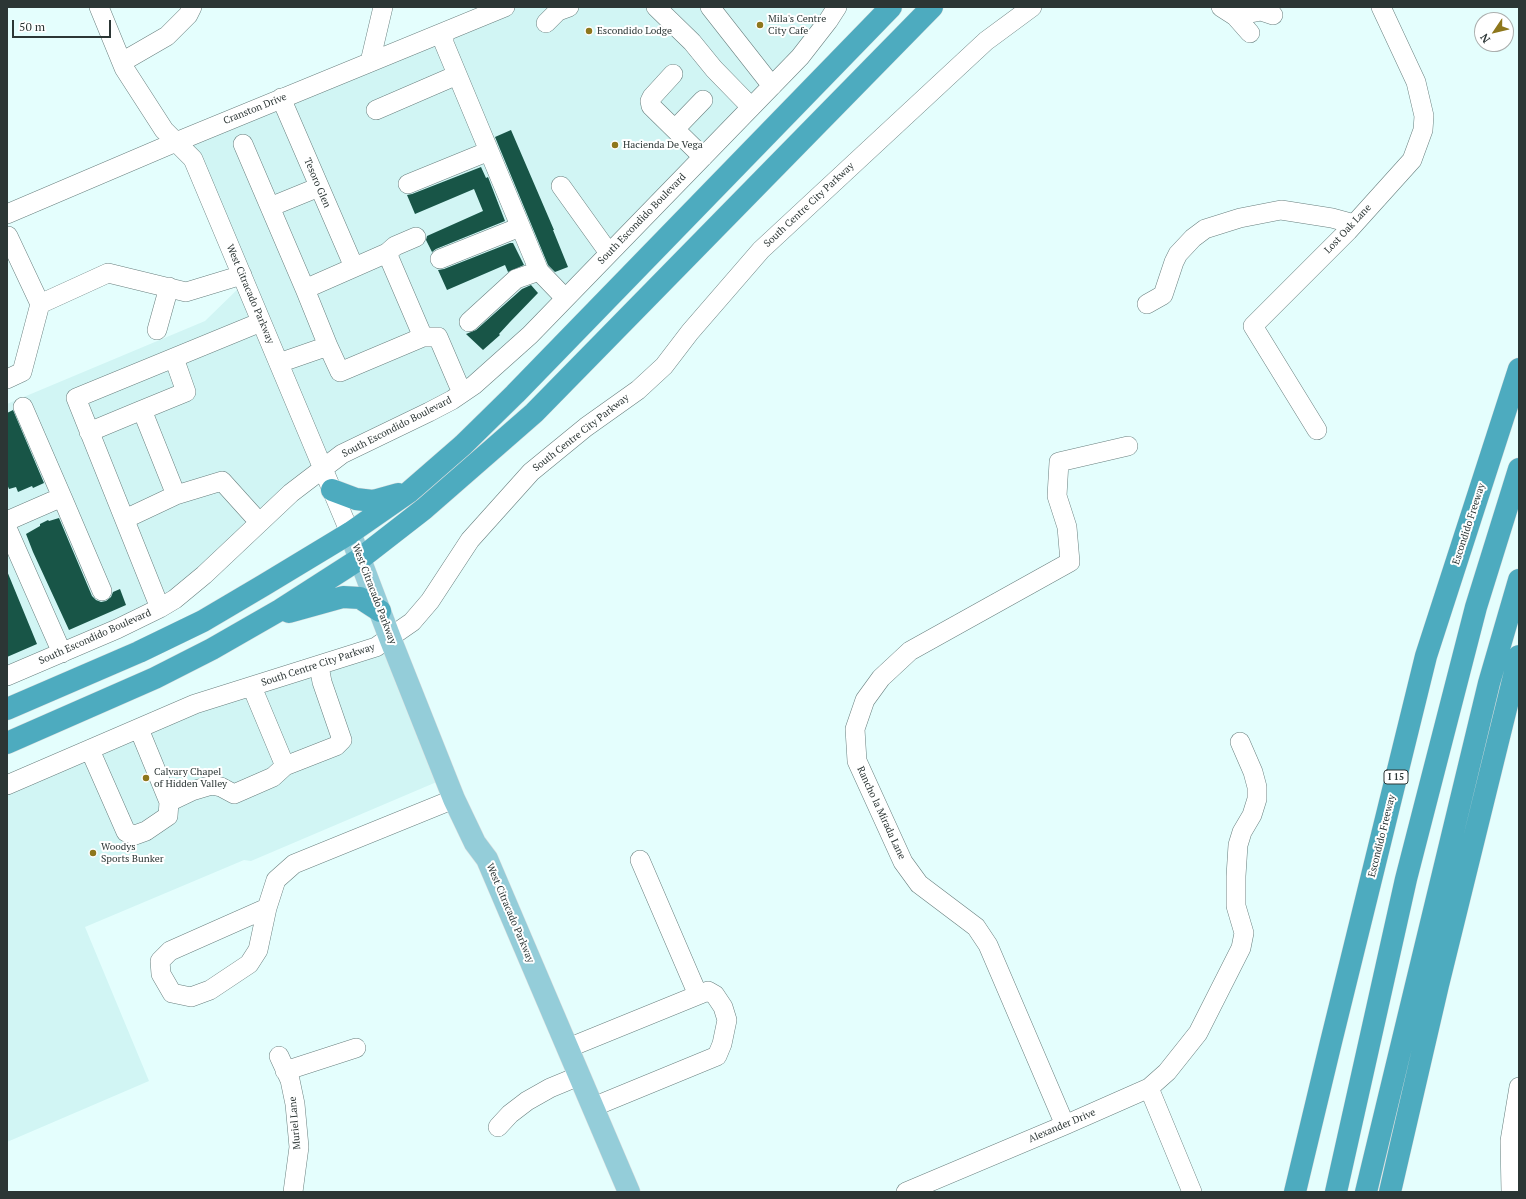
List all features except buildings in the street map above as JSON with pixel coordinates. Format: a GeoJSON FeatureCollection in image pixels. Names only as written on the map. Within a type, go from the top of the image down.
{"type":"FeatureCollection","features":[{"type":"Feature","properties":{"kind":"highway"},"geometry":{"type":"LineString","coordinates":[[7,709],[139,652],[203,621],[264,586],[350,532],[409,492],[463,445],[515,394],[891,7]]}},
{"type":"Feature","properties":{"kind":"highway"},"geometry":{"type":"LineString","coordinates":[[7,743],[155,678],[212,649],[265,619],[361,558],[424,509],[534,413],[932,7]]}},
{"type":"Feature","properties":{"kind":"highway","name":"Escondido Freeway"},"geometry":{"type":"LineString","coordinates":[[1295,1192],[1330,1042],[1426,656],[1519,369]]}},
{"type":"Feature","properties":{"kind":"highway"},"geometry":{"type":"LineString","coordinates":[[1336,1192],[1408,872],[1476,607],[1519,469]]}},
{"type":"Feature","properties":{"kind":"highway"},"geometry":{"type":"LineString","coordinates":[[332,490],[356,499],[373,501],[409,492]]}},
{"type":"Feature","properties":{"kind":"highway"},"geometry":{"type":"LineString","coordinates":[[1366,1192],[1488,683],[1519,580]]}},
{"type":"Feature","properties":{"kind":"highway"},"geometry":{"type":"LineString","coordinates":[[265,619],[343,597],[360,598],[380,611]]}},
{"type":"Feature","properties":{"kind":"highway"},"geometry":{"type":"LineString","coordinates":[[1390,1192],[1438,985],[1519,656]]}},
{"type":"Feature","properties":{"kind":"main road","name":"West Citracado Parkway"},"geometry":{"type":"LineString","coordinates":[[350,532],[390,638],[454,799],[475,843],[487,859],[629,1192]]}},
{"type":"Feature","properties":{"kind":"street","name":"West Citracado Parkway"},"geometry":{"type":"LineString","coordinates":[[100,7],[122,62],[164,130],[193,159],[350,532]]}},
{"type":"Feature","properties":{"kind":"street"},"geometry":{"type":"LineString","coordinates":[[122,62],[167,36],[188,15],[192,7]]}},
{"type":"Feature","properties":{"kind":"street"},"geometry":{"type":"LineString","coordinates":[[370,62],[383,7]]}},
{"type":"Feature","properties":{"kind":"street","name":"Cranston Drive"},"geometry":{"type":"LineString","coordinates":[[7,213],[281,98],[505,7]]}},
{"type":"Feature","properties":{"kind":"street"},"geometry":{"type":"LineString","coordinates":[[546,23],[558,11],[570,7]]}},
{"type":"Feature","properties":{"kind":"street"},"geometry":{"type":"LineString","coordinates":[[656,7],[692,42],[714,69],[751,107]]}},
{"type":"Feature","properties":{"kind":"street"},"geometry":{"type":"LineString","coordinates":[[710,7],[772,86]]}},
{"type":"Feature","properties":{"kind":"street","name":"South Escondido Boulevard"},"geometry":{"type":"LineString","coordinates":[[7,676],[118,630],[160,608],[204,575],[291,493],[344,453],[429,412],[474,385],[502,362],[530,335],[800,57],[837,7]]}},
{"type":"Feature","properties":{"kind":"street","name":"South Centre City Parkway"},"geometry":{"type":"LineString","coordinates":[[7,785],[195,704],[376,647],[412,622],[430,601],[470,540],[531,472],[586,427],[638,390],[658,371],[761,250],[986,41],[1032,7]]}},
{"type":"Feature","properties":{"kind":"street","name":"Lost Oak Lane"},"geometry":{"type":"LineString","coordinates":[[1317,430],[1253,326],[1354,224],[1412,160],[1423,130],[1424,116],[1416,82],[1381,7]]}},
{"type":"Feature","properties":{"kind":"street"},"geometry":{"type":"LineString","coordinates":[[1228,12],[1261,11],[1273,16]]}},
{"type":"Feature","properties":{"kind":"street"},"geometry":{"type":"LineString","coordinates":[[1228,12],[1250,33]]}},
{"type":"Feature","properties":{"kind":"street"},"geometry":{"type":"LineString","coordinates":[[444,32],[444,43],[539,270],[565,298]]}},
{"type":"Feature","properties":{"kind":"street"},"geometry":{"type":"LineString","coordinates":[[673,74],[652,97],[650,101],[651,106],[703,157]]}},
{"type":"Feature","properties":{"kind":"street"},"geometry":{"type":"LineString","coordinates":[[376,110],[457,75]]}},
{"type":"Feature","properties":{"kind":"street","name":"Tesoro Glen"},"geometry":{"type":"LineString","coordinates":[[281,98],[354,267]]}},
{"type":"Feature","properties":{"kind":"street"},"geometry":{"type":"LineString","coordinates":[[675,129],[703,100]]}},
{"type":"Feature","properties":{"kind":"street"},"geometry":{"type":"LineString","coordinates":[[243,144],[340,372],[423,337],[438,337],[462,393]]}},
{"type":"Feature","properties":{"kind":"street"},"geometry":{"type":"LineString","coordinates":[[408,184],[488,151]]}},
{"type":"Feature","properties":{"kind":"street"},"geometry":{"type":"LineString","coordinates":[[561,186],[609,253]]}},
{"type":"Feature","properties":{"kind":"street"},"geometry":{"type":"LineString","coordinates":[[270,207],[319,187]]}},
{"type":"Feature","properties":{"kind":"street"},"geometry":{"type":"LineString","coordinates":[[1147,304],[1163,295],[1178,254],[1193,238],[1205,229],[1240,218],[1281,210],[1332,218],[1354,224]]}},
{"type":"Feature","properties":{"kind":"street"},"geometry":{"type":"LineString","coordinates":[[440,259],[520,227]]}},
{"type":"Feature","properties":{"kind":"street"},"geometry":{"type":"LineString","coordinates":[[7,379],[22,372],[40,304],[8,236]]}},
{"type":"Feature","properties":{"kind":"street"},"geometry":{"type":"LineString","coordinates":[[305,289],[387,253],[395,246],[416,237]]}},
{"type":"Feature","properties":{"kind":"street"},"geometry":{"type":"LineString","coordinates":[[387,253],[423,337]]}},
{"type":"Feature","properties":{"kind":"street"},"geometry":{"type":"LineString","coordinates":[[469,322],[516,279],[539,270]]}},
{"type":"Feature","properties":{"kind":"street"},"geometry":{"type":"LineString","coordinates":[[40,304],[108,273],[186,292],[242,276]]}},
{"type":"Feature","properties":{"kind":"street"},"geometry":{"type":"LineString","coordinates":[[157,330],[169,287]]}},
{"type":"Feature","properties":{"kind":"street"},"geometry":{"type":"LineString","coordinates":[[160,608],[76,398],[261,322]]}},
{"type":"Feature","properties":{"kind":"street"},"geometry":{"type":"LineString","coordinates":[[278,363],[328,346]]}},
{"type":"Feature","properties":{"kind":"street"},"geometry":{"type":"LineString","coordinates":[[89,432],[186,392],[174,358]]}},
{"type":"Feature","properties":{"kind":"street"},"geometry":{"type":"LineString","coordinates":[[23,406],[102,591]]}},
{"type":"Feature","properties":{"kind":"street"},"geometry":{"type":"LineString","coordinates":[[142,410],[176,495]]}},
{"type":"Feature","properties":{"kind":"street","name":"Rancho la Mirada Lane"},"geometry":{"type":"LineString","coordinates":[[1065,1125],[988,945],[976,927],[920,884],[903,862],[857,761],[855,729],[865,700],[881,678],[910,651],[1070,562],[1067,527],[1057,496],[1059,462],[1128,446]]}},
{"type":"Feature","properties":{"kind":"street"},"geometry":{"type":"LineString","coordinates":[[125,519],[176,495],[222,482],[259,522]]}},
{"type":"Feature","properties":{"kind":"street"},"geometry":{"type":"LineString","coordinates":[[7,521],[62,497]]}},
{"type":"Feature","properties":{"kind":"street"},"geometry":{"type":"LineString","coordinates":[[7,528],[62,653]]}},
{"type":"Feature","properties":{"kind":"street"},"geometry":{"type":"LineString","coordinates":[[169,802],[192,791],[212,785],[221,787],[234,794],[273,777],[285,766],[336,746],[342,740],[322,682],[319,666]]}},
{"type":"Feature","properties":{"kind":"street"},"geometry":{"type":"LineString","coordinates":[[252,686],[285,766]]}},
{"type":"Feature","properties":{"kind":"street"},"geometry":{"type":"LineString","coordinates":[[90,750],[126,832],[135,835],[146,831],[168,816],[169,802],[139,729]]}},
{"type":"Feature","properties":{"kind":"street","name":"Alexander Drive"},"geometry":{"type":"LineString","coordinates":[[906,1192],[1149,1088],[1167,1072],[1198,1033],[1241,948],[1244,934],[1236,906],[1238,845],[1242,832],[1252,815],[1257,799],[1257,786],[1253,772],[1240,742]]}},
{"type":"Feature","properties":{"kind":"street"},"geometry":{"type":"LineString","coordinates":[[267,908],[170,951],[160,961],[161,974],[172,993],[191,996],[210,990],[249,964],[258,950],[267,908],[276,880],[294,864],[454,799]]}},
{"type":"Feature","properties":{"kind":"street"},"geometry":{"type":"LineString","coordinates":[[640,860],[698,995]]}},
{"type":"Feature","properties":{"kind":"street"},"geometry":{"type":"LineString","coordinates":[[568,1048],[708,992],[715,994],[723,1007],[727,1020],[722,1044],[717,1056],[593,1107]]}},
{"type":"Feature","properties":{"kind":"street","name":"Muriel Lane"},"geometry":{"type":"LineString","coordinates":[[293,1192],[299,1147],[295,1104],[290,1080],[282,1064],[356,1048]]}},
{"type":"Feature","properties":{"kind":"street"},"geometry":{"type":"LineString","coordinates":[[498,1127],[510,1114],[527,1101],[550,1088],[579,1076]]}},
{"type":"Feature","properties":{"kind":"street"},"geometry":{"type":"LineString","coordinates":[[1510,1192],[1510,1141],[1515,1102],[1519,1087]]}},
{"type":"Feature","properties":{"kind":"street"},"geometry":{"type":"LineString","coordinates":[[1149,1088],[1192,1192]]}},
{"type":"Feature","properties":{"kind":"shaded area"},"geometry":{"type":"Polygon","coordinates":[[[505,7],[837,7],[502,362],[342,454],[204,575],[7,676],[7,404],[205,321],[245,282],[176,142],[505,7]]]}},
{"type":"Feature","properties":{"kind":"shaded area"},"geometry":{"type":"Polygon","coordinates":[[[390,638],[446,778],[251,861],[244,860],[85,927],[149,1081],[7,1142],[7,785],[390,638]]]}},
{"type":"Feature","properties":{"kind":"place","name":"Mila's Centre City Cafe"},"geometry":{"type":"Point","coordinates":[760,25]}},
{"type":"Feature","properties":{"kind":"place","name":"Escondido Lodge"},"geometry":{"type":"Point","coordinates":[589,31]}},
{"type":"Feature","properties":{"kind":"place","name":"Hacienda De Vega"},"geometry":{"type":"Point","coordinates":[615,145]}},
{"type":"Feature","properties":{"kind":"place","name":"Calvary Chapel of Hidden Valley"},"geometry":{"type":"Point","coordinates":[146,778]}},
{"type":"Feature","properties":{"kind":"place","name":"Woodys Sports Bunker"},"geometry":{"type":"Point","coordinates":[93,853]}}]}
